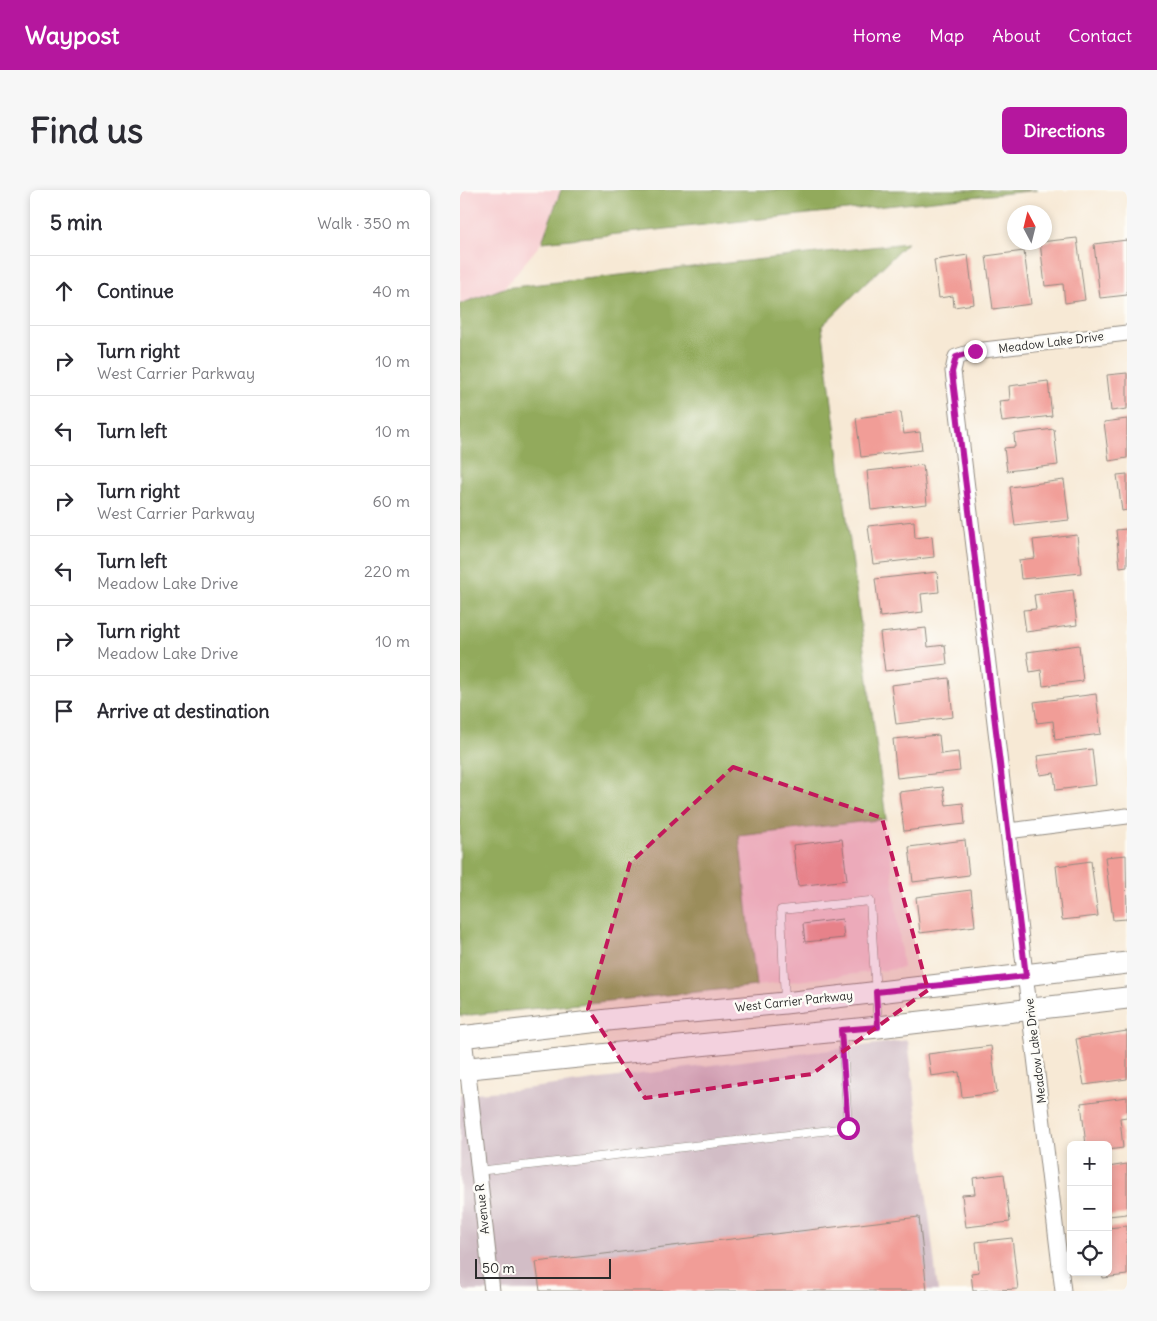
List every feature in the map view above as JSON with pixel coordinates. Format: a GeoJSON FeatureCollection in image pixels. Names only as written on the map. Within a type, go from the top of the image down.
{"type":"FeatureCollection","features":[{"type":"Feature","properties":{"kind":"main road","name":"West Carrier Parkway"},"geometry":{"type":"LineString","coordinates":[[462,1037],[617,1019],[785,1003],[1127,963]]}},
{"type":"Feature","properties":{"kind":"main road"},"geometry":{"type":"LineString","coordinates":[[464,1069],[878,1027],[1127,998]]}},
{"type":"Feature","properties":{"kind":"street","name":"Meadow Lake Drive"},"geometry":{"type":"LineString","coordinates":[[1063,1291],[952,372],[956,357],[975,351],[1127,333]]}},
{"type":"Feature","properties":{"kind":"street"},"geometry":{"type":"LineString","coordinates":[[1008,831],[1127,816]]}},
{"type":"Feature","properties":{"kind":"street","name":"Avenue R"},"geometry":{"type":"LineString","coordinates":[[462,1037],[464,1069],[492,1291]]}},
{"type":"Feature","properties":{"kind":"lane"},"geometry":{"type":"LineString","coordinates":[[785,1003],[781,910],[870,901],[878,1027]]}},
{"type":"Feature","properties":{"kind":"lane"},"geometry":{"type":"LineString","coordinates":[[478,1171],[848,1128],[841,1030]]}},
{"type":"Feature","properties":{"kind":"highlighted area"},"geometry":{"type":"Polygon","coordinates":[[[733,767],[882,818],[928,990],[812,1074],[645,1098],[588,1009],[630,863],[733,767]]]}},
{"type":"Feature","properties":{"kind":"shaded area"},"geometry":{"type":"Polygon","coordinates":[[[460,190],[561,190],[542,242],[504,288],[460,304],[460,190]]]}},
{"type":"Feature","properties":{"kind":"shaded area"},"geometry":{"type":"Polygon","coordinates":[[[886,819],[903,968],[756,986],[738,836],[886,819]]]}},
{"type":"Feature","properties":{"kind":"shaded area"},"geometry":{"type":"Polygon","coordinates":[[[908,1040],[938,1291],[460,1291],[460,1094],[516,1090],[908,1040]]]}},
{"type":"Feature","properties":{"kind":"green space"},"geometry":{"type":"Polygon","coordinates":[[[561,190],[1038,190],[542,242],[561,190]]]}},
{"type":"Feature","properties":{"kind":"green space"},"geometry":{"type":"Polygon","coordinates":[[[907,243],[822,326],[886,819],[739,836],[756,986],[460,1016],[460,304],[504,288],[907,243]]]}},
{"type":"Feature","properties":{"kind":"building"},"geometry":{"type":"Polygon","coordinates":[[[1077,238],[1085,300],[1065,303],[1063,284],[1045,286],[1041,250],[1052,250],[1052,241],[1077,238]]]}},
{"type":"Feature","properties":{"kind":"building"},"geometry":{"type":"Polygon","coordinates":[[[1127,240],[1127,295],[1100,298],[1094,244],[1127,240]]]}},
{"type":"Feature","properties":{"kind":"building"},"geometry":{"type":"Polygon","coordinates":[[[1024,251],[1031,304],[993,309],[986,256],[1024,251]]]}},
{"type":"Feature","properties":{"kind":"building"},"geometry":{"type":"Polygon","coordinates":[[[968,255],[974,304],[954,307],[953,296],[939,298],[934,260],[968,255]]]}},
{"type":"Feature","properties":{"kind":"building"},"geometry":{"type":"Polygon","coordinates":[[[1127,373],[1127,409],[1111,411],[1107,375],[1127,373]]]}},
{"type":"Feature","properties":{"kind":"building"},"geometry":{"type":"Polygon","coordinates":[[[1048,381],[1052,416],[1002,422],[999,401],[1010,400],[1009,386],[1048,381]]]}},
{"type":"Feature","properties":{"kind":"building"},"geometry":{"type":"Polygon","coordinates":[[[901,412],[904,434],[920,432],[922,450],[861,457],[856,418],[901,412]]]}},
{"type":"Feature","properties":{"kind":"building"},"geometry":{"type":"Polygon","coordinates":[[[1127,419],[1127,458],[1109,461],[1104,422],[1127,419]]]}},
{"type":"Feature","properties":{"kind":"building"},"geometry":{"type":"Polygon","coordinates":[[[1054,429],[1058,465],[1007,471],[1004,448],[1015,447],[1014,434],[1054,429]]]}},
{"type":"Feature","properties":{"kind":"building"},"geometry":{"type":"Polygon","coordinates":[[[923,465],[927,504],[871,510],[867,471],[923,465]]]}},
{"type":"Feature","properties":{"kind":"building"},"geometry":{"type":"Polygon","coordinates":[[[1127,474],[1127,510],[1122,511],[1117,475],[1127,474]]]}},
{"type":"Feature","properties":{"kind":"building"},"geometry":{"type":"Polygon","coordinates":[[[1064,480],[1069,520],[1015,526],[1010,487],[1064,480]]]}},
{"type":"Feature","properties":{"kind":"building"},"geometry":{"type":"Polygon","coordinates":[[[914,521],[915,538],[932,536],[934,557],[873,564],[868,526],[914,521]]]}},
{"type":"Feature","properties":{"kind":"building"},"geometry":{"type":"Polygon","coordinates":[[[1127,529],[1127,566],[1120,567],[1116,530],[1127,529]]]}},
{"type":"Feature","properties":{"kind":"building"},"geometry":{"type":"Polygon","coordinates":[[[1077,535],[1081,573],[1021,579],[1019,560],[1035,558],[1033,540],[1077,535]]]}},
{"type":"Feature","properties":{"kind":"building"},"geometry":{"type":"Polygon","coordinates":[[[937,572],[939,592],[921,594],[923,612],[880,617],[875,579],[937,572]]]}},
{"type":"Feature","properties":{"kind":"building"},"geometry":{"type":"Polygon","coordinates":[[[1073,590],[1077,625],[1026,632],[1023,610],[1036,609],[1034,595],[1073,590]]]}},
{"type":"Feature","properties":{"kind":"building"},"geometry":{"type":"Polygon","coordinates":[[[926,628],[928,647],[945,645],[947,664],[885,671],[880,633],[926,628]]]}},
{"type":"Feature","properties":{"kind":"building"},"geometry":{"type":"Polygon","coordinates":[[[1079,645],[1083,681],[1043,686],[1041,670],[1030,672],[1027,652],[1079,645]]]}},
{"type":"Feature","properties":{"kind":"building"},"geometry":{"type":"Polygon","coordinates":[[[949,678],[953,717],[896,724],[891,685],[949,678]]]}},
{"type":"Feature","properties":{"kind":"building"},"geometry":{"type":"Polygon","coordinates":[[[1096,694],[1101,734],[1055,740],[1053,721],[1037,723],[1034,702],[1096,694]]]}},
{"type":"Feature","properties":{"kind":"building"},"geometry":{"type":"Polygon","coordinates":[[[939,735],[941,754],[958,752],[960,771],[897,778],[893,739],[939,735]]]}},
{"type":"Feature","properties":{"kind":"building"},"geometry":{"type":"Polygon","coordinates":[[[1092,749],[1096,785],[1056,790],[1054,773],[1040,775],[1037,756],[1092,749]]]}},
{"type":"Feature","properties":{"kind":"building"},"geometry":{"type":"Polygon","coordinates":[[[943,787],[946,805],[963,803],[965,824],[904,831],[899,792],[943,787]]]}},
{"type":"Feature","properties":{"kind":"building"},"geometry":{"type":"Polygon","coordinates":[[[842,839],[847,880],[798,886],[793,845],[842,839]]]}},
{"type":"Feature","properties":{"kind":"building"},"geometry":{"type":"Polygon","coordinates":[[[965,840],[969,875],[913,882],[909,847],[965,840]]]}},
{"type":"Feature","properties":{"kind":"building"},"geometry":{"type":"Polygon","coordinates":[[[1126,855],[1127,919],[1113,920],[1105,857],[1126,855]]]}},
{"type":"Feature","properties":{"kind":"building"},"geometry":{"type":"Polygon","coordinates":[[[1091,861],[1098,916],[1062,920],[1056,866],[1091,861]]]}},
{"type":"Feature","properties":{"kind":"building"},"geometry":{"type":"Polygon","coordinates":[[[971,890],[975,926],[920,933],[916,897],[971,890]]]}},
{"type":"Feature","properties":{"kind":"building"},"geometry":{"type":"Polygon","coordinates":[[[842,919],[844,938],[805,942],[803,924],[842,919]]]}},
{"type":"Feature","properties":{"kind":"building"},"geometry":{"type":"Polygon","coordinates":[[[1127,1031],[1127,1079],[1084,1085],[1076,1039],[1127,1031]]]}},
{"type":"Feature","properties":{"kind":"building"},"geometry":{"type":"Polygon","coordinates":[[[991,1046],[997,1093],[962,1097],[959,1072],[931,1076],[928,1054],[991,1046]]]}},
{"type":"Feature","properties":{"kind":"building"},"geometry":{"type":"Polygon","coordinates":[[[1127,1097],[1127,1117],[1120,1118],[1123,1148],[1112,1149],[1112,1141],[1086,1141],[1081,1103],[1127,1097]]]}},
{"type":"Feature","properties":{"kind":"building"},"geometry":{"type":"Polygon","coordinates":[[[1127,1164],[1127,1214],[1112,1216],[1112,1166],[1127,1164]]]}},
{"type":"Feature","properties":{"kind":"building"},"geometry":{"type":"Polygon","coordinates":[[[1004,1174],[1010,1222],[966,1227],[962,1195],[975,1194],[973,1178],[1004,1174]]]}},
{"type":"Feature","properties":{"kind":"building"},"geometry":{"type":"Polygon","coordinates":[[[919,1217],[927,1291],[540,1291],[536,1262],[919,1217]]]}},
{"type":"Feature","properties":{"kind":"building"},"geometry":{"type":"Polygon","coordinates":[[[1127,1226],[1127,1275],[1103,1278],[1103,1276],[1112,1276],[1112,1228],[1127,1226]]]}},
{"type":"Feature","properties":{"kind":"building"},"geometry":{"type":"Polygon","coordinates":[[[1012,1238],[1018,1289],[973,1291],[971,1273],[979,1272],[976,1242],[1012,1238]]]}},
{"type":"Feature","properties":{"kind":"route"},"geometry":{"type":"LineString","coordinates":[[848,1128],[841,1030],[878,1027],[876,992],[1026,976],[952,372],[956,357],[975,351]]}}]}
